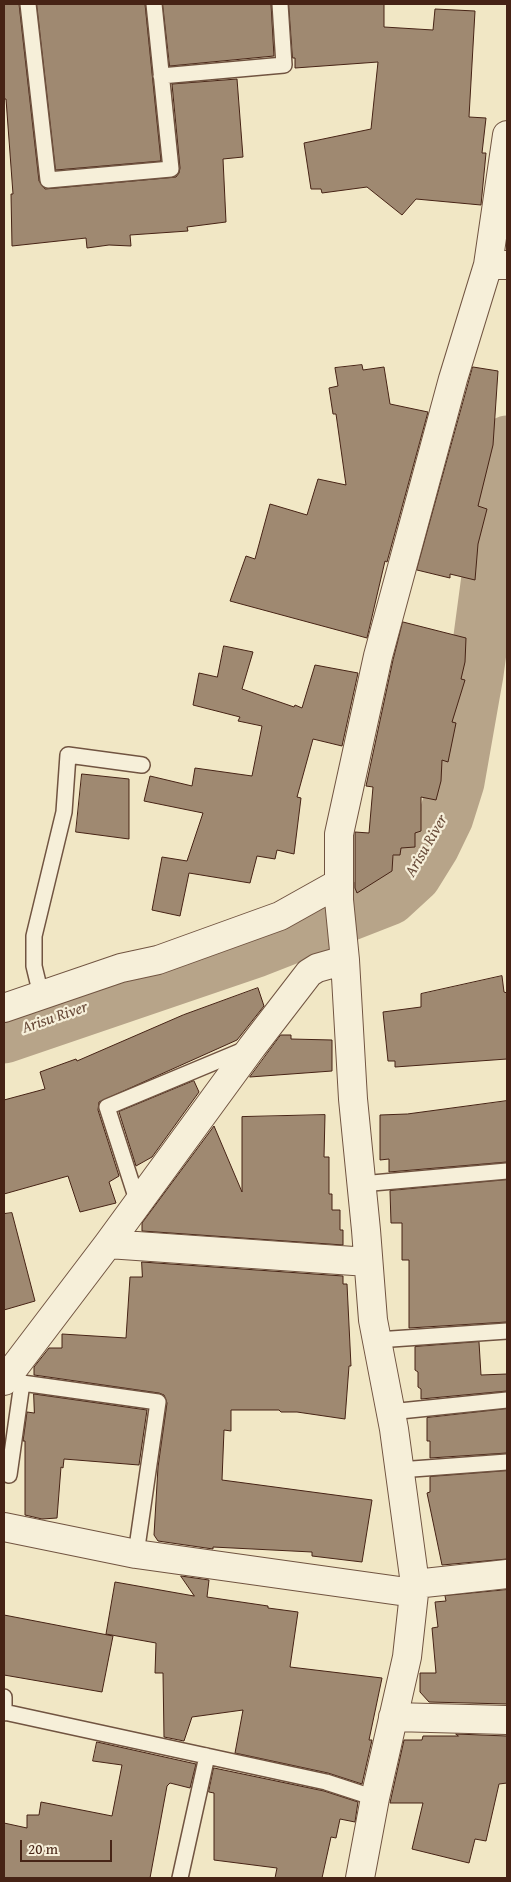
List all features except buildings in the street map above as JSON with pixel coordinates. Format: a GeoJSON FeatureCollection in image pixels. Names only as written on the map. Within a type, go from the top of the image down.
{"type":"FeatureCollection","features":[{"type":"Feature","properties":{"kind":"street"},"geometry":{"type":"LineString","coordinates":[[360,1878],[375,1798],[408,1657],[415,1588],[390,1412],[373,1320],[353,1099],[339,892],[339,834],[378,656],[453,379],[501,265],[507,135]]}},
{"type":"Feature","properties":{"kind":"street"},"geometry":{"type":"LineString","coordinates":[[4,1008],[121,968],[158,960],[280,916],[339,892]]}},
{"type":"Feature","properties":{"kind":"street"},"geometry":{"type":"LineString","coordinates":[[11,1380],[252,1047],[309,973],[344,952]]}},
{"type":"Feature","properties":{"kind":"street"},"geometry":{"type":"LineString","coordinates":[[108,1244],[368,1262]]}},
{"type":"Feature","properties":{"kind":"street"},"geometry":{"type":"LineString","coordinates":[[4,1527],[136,1554],[415,1588],[507,1574]]}},
{"type":"Feature","properties":{"kind":"street"},"geometry":{"type":"LineString","coordinates":[[393,1717],[507,1720]]}},
{"type":"Feature","properties":{"kind":"lane"},"geometry":{"type":"LineString","coordinates":[[28,4],[48,180],[171,169],[154,4]]}},
{"type":"Feature","properties":{"kind":"lane"},"geometry":{"type":"LineString","coordinates":[[161,76],[284,65],[280,4]]}},
{"type":"Feature","properties":{"kind":"lane"},"geometry":{"type":"LineString","coordinates":[[41,995],[34,966],[34,936],[64,812],[68,755],[142,766]]}},
{"type":"Feature","properties":{"kind":"lane"},"geometry":{"type":"LineString","coordinates":[[138,1203],[107,1107],[252,1047]]}},
{"type":"Feature","properties":{"kind":"lane"},"geometry":{"type":"LineString","coordinates":[[361,1184],[507,1171]]}},
{"type":"Feature","properties":{"kind":"lane"},"geometry":{"type":"LineString","coordinates":[[377,1340],[507,1332]]}},
{"type":"Feature","properties":{"kind":"lane"},"geometry":{"type":"LineString","coordinates":[[9,1475],[11,1380],[158,1402],[136,1554]]}},
{"type":"Feature","properties":{"kind":"lane"},"geometry":{"type":"LineString","coordinates":[[390,1412],[507,1400]]}},
{"type":"Feature","properties":{"kind":"lane"},"geometry":{"type":"LineString","coordinates":[[399,1470],[507,1462]]}},
{"type":"Feature","properties":{"kind":"lane"},"geometry":{"type":"LineString","coordinates":[[4,1697],[4,1713],[326,1782],[375,1798]]}},
{"type":"Feature","properties":{"kind":"lane"},"geometry":{"type":"LineString","coordinates":[[180,1878],[207,1756]]}},
{"type":"Feature","properties":{"kind":"waterway","name":"Arisu River"},"geometry":{"type":"LineString","coordinates":[[4,1036],[256,950],[389,898],[414,875],[432,846],[446,817],[457,782],[476,674],[507,443]]}}]}
